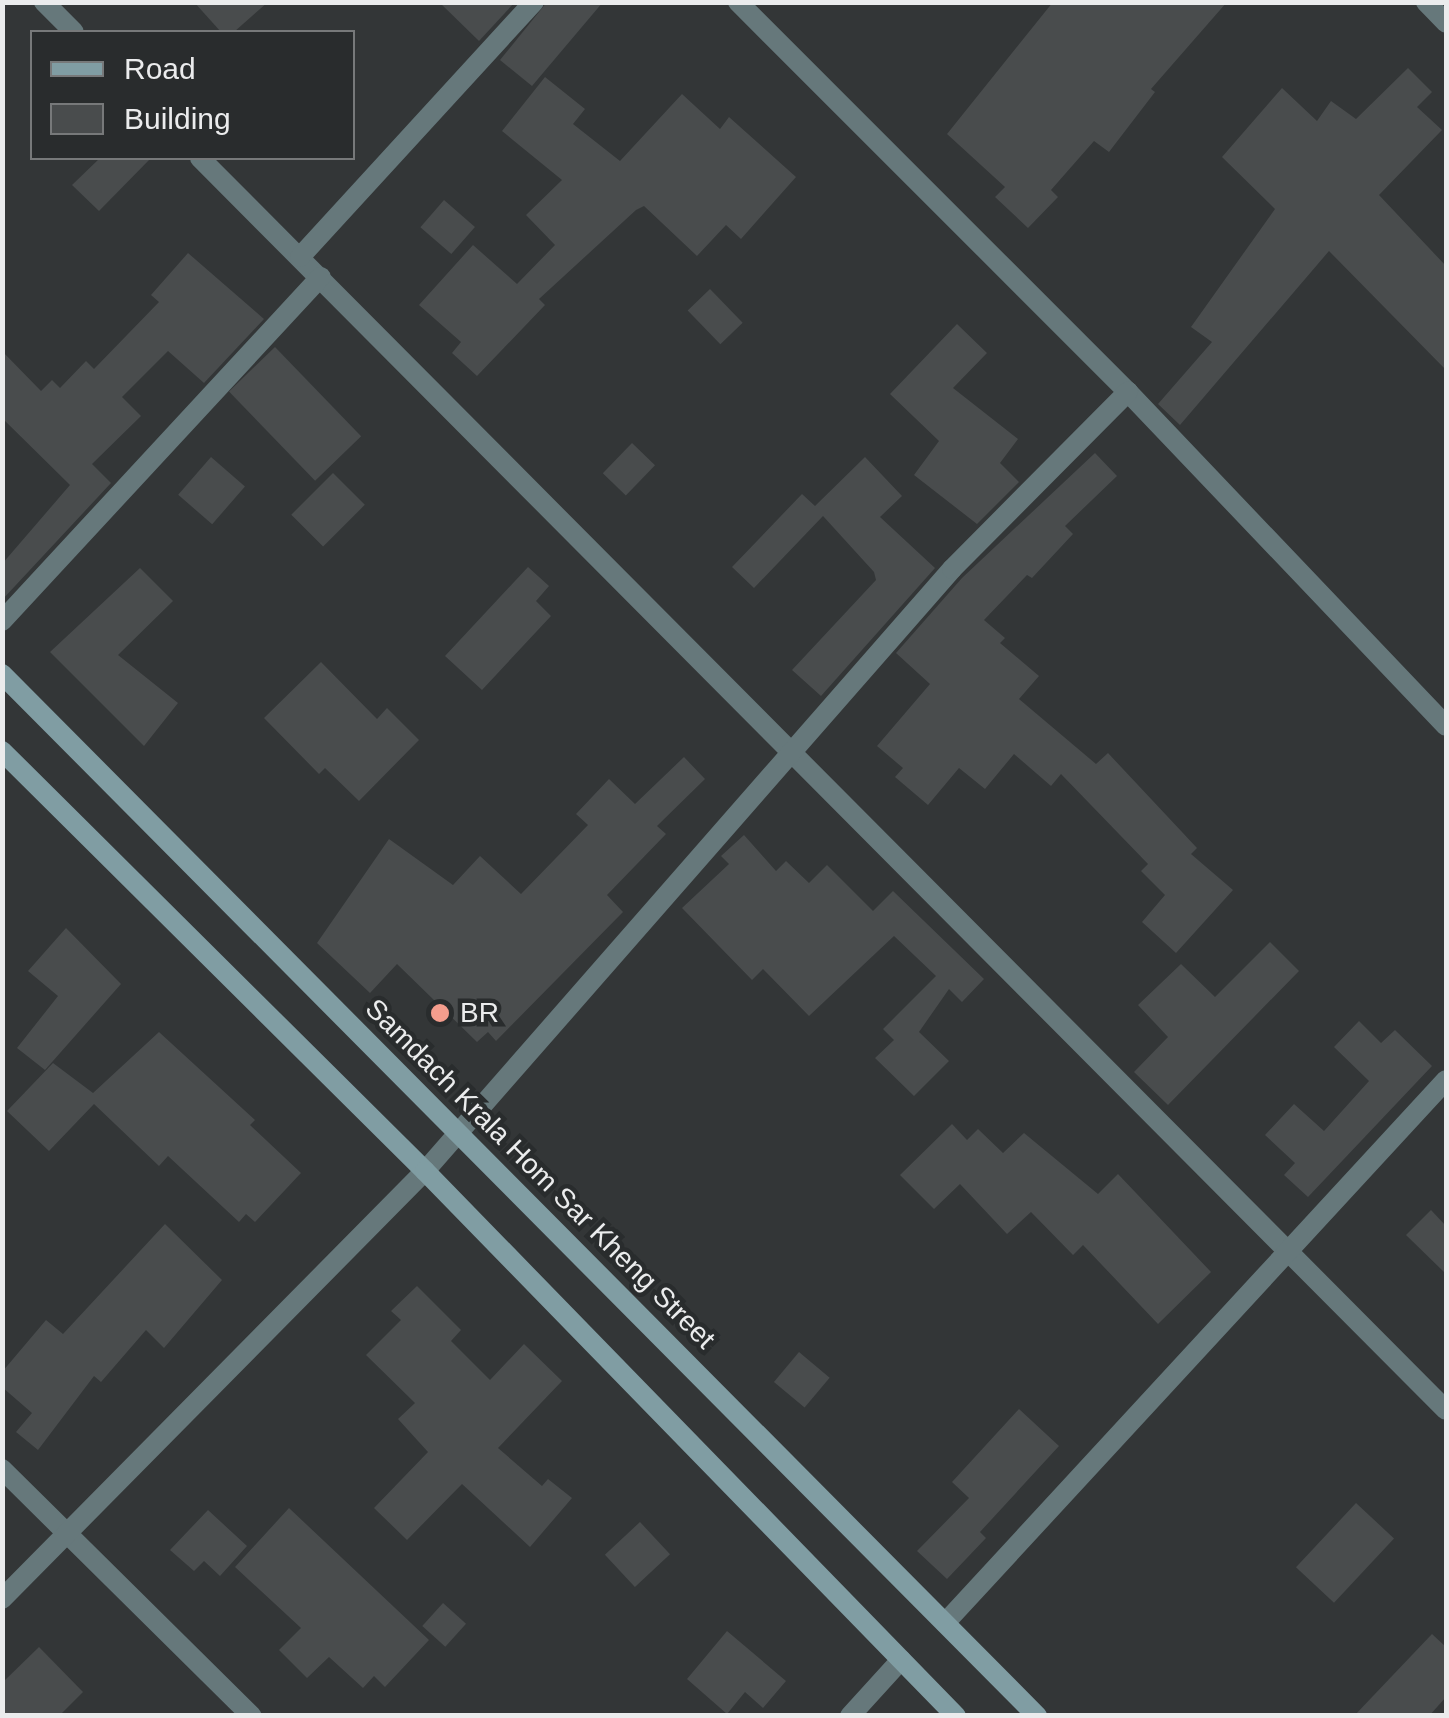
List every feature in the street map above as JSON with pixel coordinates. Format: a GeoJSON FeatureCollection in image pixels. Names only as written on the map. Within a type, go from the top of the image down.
{"type":"FeatureCollection","features":[{"type":"Feature","properties":{"kind":"street"},"geometry":{"type":"LineString","coordinates":[[44,2],[72,30]]}},
{"type":"Feature","properties":{"kind":"street"},"geometry":{"type":"LineString","coordinates":[[300,257],[534,2]]}},
{"type":"Feature","properties":{"kind":"street"},"geometry":{"type":"LineString","coordinates":[[738,2],[1128,392],[1446,726]]}},
{"type":"Feature","properties":{"kind":"street"},"geometry":{"type":"LineString","coordinates":[[1426,2],[1446,23]]}},
{"type":"Feature","properties":{"kind":"street"},"geometry":{"type":"LineString","coordinates":[[202,160],[793,752],[1285,1253],[1446,1410]]}},
{"type":"Feature","properties":{"kind":"street"},"geometry":{"type":"LineString","coordinates":[[2,621],[321,277]]}},
{"type":"Feature","properties":{"kind":"street"},"geometry":{"type":"LineString","coordinates":[[2,1599],[425,1171],[952,570],[1128,392]]}},
{"type":"Feature","properties":{"kind":"street","name":"Samdach Krala Hom Sar Kheng Street"},"geometry":{"type":"LineString","coordinates":[[2,674],[1037,1716]]}},
{"type":"Feature","properties":{"kind":"street"},"geometry":{"type":"LineString","coordinates":[[2,751],[425,1171],[956,1716]]}},
{"type":"Feature","properties":{"kind":"street"},"geometry":{"type":"LineString","coordinates":[[945,1623],[1446,1080]]}},
{"type":"Feature","properties":{"kind":"street"},"geometry":{"type":"LineString","coordinates":[[2,1469],[252,1716]]}},
{"type":"Feature","properties":{"kind":"street"},"geometry":{"type":"LineString","coordinates":[[850,1716],[902,1660]]}},
{"type":"Feature","properties":{"kind":"building"},"geometry":{"type":"Polygon","coordinates":[[[194,2],[268,2],[236,30],[219,30],[194,2]]]}},
{"type":"Feature","properties":{"kind":"building"},"geometry":{"type":"Polygon","coordinates":[[[439,2],[515,2],[479,41],[439,2]]]}},
{"type":"Feature","properties":{"kind":"building"},"geometry":{"type":"Polygon","coordinates":[[[547,2],[603,2],[532,86],[500,60],[547,2]]]}},
{"type":"Feature","properties":{"kind":"building"},"geometry":{"type":"Polygon","coordinates":[[[1053,2],[1227,2],[1151,89],[1155,92],[1109,152],[1094,141],[1051,190],[1058,197],[1028,228],[995,197],[1005,187],[947,134],[1053,2]]]}},
{"type":"Feature","properties":{"kind":"building"},"geometry":{"type":"Polygon","coordinates":[[[1408,68],[1432,92],[1417,107],[1442,130],[1379,195],[1446,266],[1446,370],[1329,251],[1180,425],[1158,404],[1212,342],[1191,327],[1275,209],[1222,157],[1282,88],[1317,121],[1331,101],[1356,119],[1408,68]]]}},
{"type":"Feature","properties":{"kind":"building"},"geometry":{"type":"Polygon","coordinates":[[[545,77],[585,109],[573,124],[620,161],[682,94],[720,129],[729,117],[796,177],[741,239],[726,225],[697,256],[644,206],[636,210],[539,299],[545,305],[477,376],[452,353],[461,342],[419,305],[473,245],[517,284],[555,245],[526,215],[562,180],[502,131],[545,77]]]}},
{"type":"Feature","properties":{"kind":"building"},"geometry":{"type":"Polygon","coordinates":[[[98,160],[149,160],[99,211],[72,185],[98,160]]]}},
{"type":"Feature","properties":{"kind":"building"},"geometry":{"type":"Polygon","coordinates":[[[444,200],[475,227],[451,254],[420,227],[444,200]]]}},
{"type":"Feature","properties":{"kind":"building"},"geometry":{"type":"Polygon","coordinates":[[[188,253],[264,319],[204,383],[168,351],[122,397],[141,416],[92,464],[111,483],[2,600],[2,564],[70,485],[2,418],[2,351],[41,391],[52,380],[60,388],[86,361],[94,369],[159,302],[151,295],[188,253]]]}},
{"type":"Feature","properties":{"kind":"building"},"geometry":{"type":"Polygon","coordinates":[[[710,289],[743,323],[720,344],[688,311],[710,289]]]}},
{"type":"Feature","properties":{"kind":"building"},"geometry":{"type":"Polygon","coordinates":[[[957,324],[987,353],[953,388],[1018,439],[1000,463],[1019,482],[977,524],[914,475],[939,441],[890,394],[957,324]]]}},
{"type":"Feature","properties":{"kind":"building"},"geometry":{"type":"Polygon","coordinates":[[[275,347],[361,436],[315,481],[229,391],[275,347]]]}},
{"type":"Feature","properties":{"kind":"building"},"geometry":{"type":"Polygon","coordinates":[[[632,443],[655,465],[626,495],[603,473],[632,443]]]}},
{"type":"Feature","properties":{"kind":"building"},"geometry":{"type":"Polygon","coordinates":[[[1095,453],[1117,476],[1065,526],[1073,534],[1032,578],[1027,575],[984,620],[1005,638],[1000,643],[1039,676],[1019,699],[1096,764],[1108,753],[1197,848],[1191,854],[1233,890],[1176,953],[1142,922],[1165,895],[1141,871],[1148,864],[1061,774],[1051,786],[1014,754],[985,789],[959,768],[928,805],[895,777],[903,768],[877,746],[930,684],[896,653],[962,578],[1095,453]]]}},
{"type":"Feature","properties":{"kind":"building"},"geometry":{"type":"Polygon","coordinates":[[[211,457],[245,487],[212,524],[178,495],[211,457]]]}},
{"type":"Feature","properties":{"kind":"building"},"geometry":{"type":"Polygon","coordinates":[[[865,457],[902,496],[880,517],[935,568],[821,696],[792,670],[876,580],[874,572],[823,516],[754,588],[732,567],[802,494],[815,506],[865,457]]]}},
{"type":"Feature","properties":{"kind":"building"},"geometry":{"type":"Polygon","coordinates":[[[333,473],[365,505],[323,547],[291,515],[333,473]]]}},
{"type":"Feature","properties":{"kind":"building"},"geometry":{"type":"Polygon","coordinates":[[[528,567],[549,586],[536,601],[551,616],[482,690],[445,656],[528,567]]]}},
{"type":"Feature","properties":{"kind":"building"},"geometry":{"type":"Polygon","coordinates":[[[140,568],[173,601],[118,655],[178,703],[144,746],[50,652],[140,568]]]}},
{"type":"Feature","properties":{"kind":"building"},"geometry":{"type":"Polygon","coordinates":[[[321,662],[377,719],[387,708],[419,740],[359,801],[325,768],[319,774],[264,718],[321,662]]]}},
{"type":"Feature","properties":{"kind":"building"},"geometry":{"type":"Polygon","coordinates":[[[684,757],[705,779],[657,826],[666,834],[607,895],[623,912],[496,1041],[488,1032],[477,1042],[397,964],[370,993],[317,943],[389,839],[453,885],[480,856],[521,894],[588,825],[576,814],[609,779],[635,804],[684,757]]]}},
{"type":"Feature","properties":{"kind":"building"},"geometry":{"type":"Polygon","coordinates":[[[744,835],[776,871],[786,861],[809,883],[827,865],[873,911],[893,891],[984,979],[962,1002],[949,989],[919,1032],[949,1061],[914,1096],[875,1058],[894,1040],[883,1029],[936,976],[894,936],[809,1016],[763,969],[752,980],[682,908],[729,864],[721,856],[744,835]]]}},
{"type":"Feature","properties":{"kind":"building"},"geometry":{"type":"Polygon","coordinates":[[[66,928],[121,984],[45,1070],[17,1048],[58,996],[28,971],[66,928]]]}},
{"type":"Feature","properties":{"kind":"building"},"geometry":{"type":"Polygon","coordinates":[[[1270,942],[1299,971],[1168,1105],[1134,1072],[1168,1037],[1138,1005],[1181,964],[1215,997],[1270,942]]]}},
{"type":"Feature","properties":{"kind":"building"},"geometry":{"type":"Polygon","coordinates":[[[1359,1021],[1381,1043],[1395,1030],[1432,1066],[1308,1197],[1284,1175],[1295,1163],[1265,1135],[1294,1104],[1324,1131],[1369,1081],[1334,1047],[1359,1021]]]}},
{"type":"Feature","properties":{"kind":"building"},"geometry":{"type":"Polygon","coordinates":[[[159,1032],[255,1120],[250,1125],[301,1173],[255,1222],[246,1214],[239,1222],[168,1156],[159,1166],[94,1104],[49,1151],[7,1111],[53,1063],[93,1093],[159,1032]]]}},
{"type":"Feature","properties":{"kind":"building"},"geometry":{"type":"Polygon","coordinates":[[[952,1124],[967,1140],[978,1129],[1003,1153],[1024,1133],[1098,1194],[1118,1174],[1211,1272],[1158,1324],[1083,1245],[1073,1255],[1031,1212],[1007,1234],[960,1184],[934,1209],[900,1175],[952,1124]]]}},
{"type":"Feature","properties":{"kind":"building"},"geometry":{"type":"Polygon","coordinates":[[[1431,1210],[1446,1226],[1446,1274],[1406,1235],[1431,1210]]]}},
{"type":"Feature","properties":{"kind":"building"},"geometry":{"type":"Polygon","coordinates":[[[165,1224],[222,1280],[164,1348],[146,1330],[101,1382],[94,1376],[38,1450],[16,1432],[32,1413],[2,1387],[2,1372],[46,1320],[63,1334],[165,1224]]]}},
{"type":"Feature","properties":{"kind":"building"},"geometry":{"type":"Polygon","coordinates":[[[417,1286],[461,1330],[451,1341],[490,1380],[524,1344],[562,1381],[498,1448],[542,1486],[548,1479],[572,1498],[530,1547],[462,1484],[407,1540],[374,1508],[428,1452],[398,1419],[415,1403],[366,1355],[401,1320],[391,1311],[417,1286]]]}},
{"type":"Feature","properties":{"kind":"building"},"geometry":{"type":"Polygon","coordinates":[[[799,1352],[830,1378],[805,1408],[774,1382],[799,1352]]]}},
{"type":"Feature","properties":{"kind":"building"},"geometry":{"type":"Polygon","coordinates":[[[1019,1409],[1059,1446],[980,1532],[986,1538],[947,1579],[917,1551],[969,1498],[952,1482],[1019,1409]]]}},
{"type":"Feature","properties":{"kind":"building"},"geometry":{"type":"Polygon","coordinates":[[[1356,1503],[1394,1538],[1334,1603],[1296,1567],[1356,1503]]]}},
{"type":"Feature","properties":{"kind":"building"},"geometry":{"type":"Polygon","coordinates":[[[289,1508],[429,1640],[385,1687],[374,1676],[363,1688],[329,1657],[307,1678],[279,1650],[301,1628],[235,1567],[289,1508]]]}},
{"type":"Feature","properties":{"kind":"building"},"geometry":{"type":"Polygon","coordinates":[[[208,1510],[247,1546],[220,1576],[204,1561],[194,1571],[170,1550],[208,1510]]]}},
{"type":"Feature","properties":{"kind":"building"},"geometry":{"type":"Polygon","coordinates":[[[640,1522],[670,1554],[635,1587],[605,1555],[640,1522]]]}},
{"type":"Feature","properties":{"kind":"building"},"geometry":{"type":"Polygon","coordinates":[[[443,1603],[466,1624],[445,1647],[422,1626],[443,1603]]]}},
{"type":"Feature","properties":{"kind":"building"},"geometry":{"type":"Polygon","coordinates":[[[727,1631],[786,1681],[763,1708],[745,1692],[727,1714],[687,1679],[727,1631]]]}},
{"type":"Feature","properties":{"kind":"building"},"geometry":{"type":"Polygon","coordinates":[[[1432,1634],[1446,1647],[1446,1697],[1429,1716],[1354,1716],[1432,1634]]]}},
{"type":"Feature","properties":{"kind":"building"},"geometry":{"type":"Polygon","coordinates":[[[39,1647],[83,1692],[59,1716],[2,1716],[2,1683],[39,1647]]]}},
{"type":"Feature","properties":{"kind":"place","name":"BR"},"geometry":{"type":"Point","coordinates":[440,1013]}}]}
